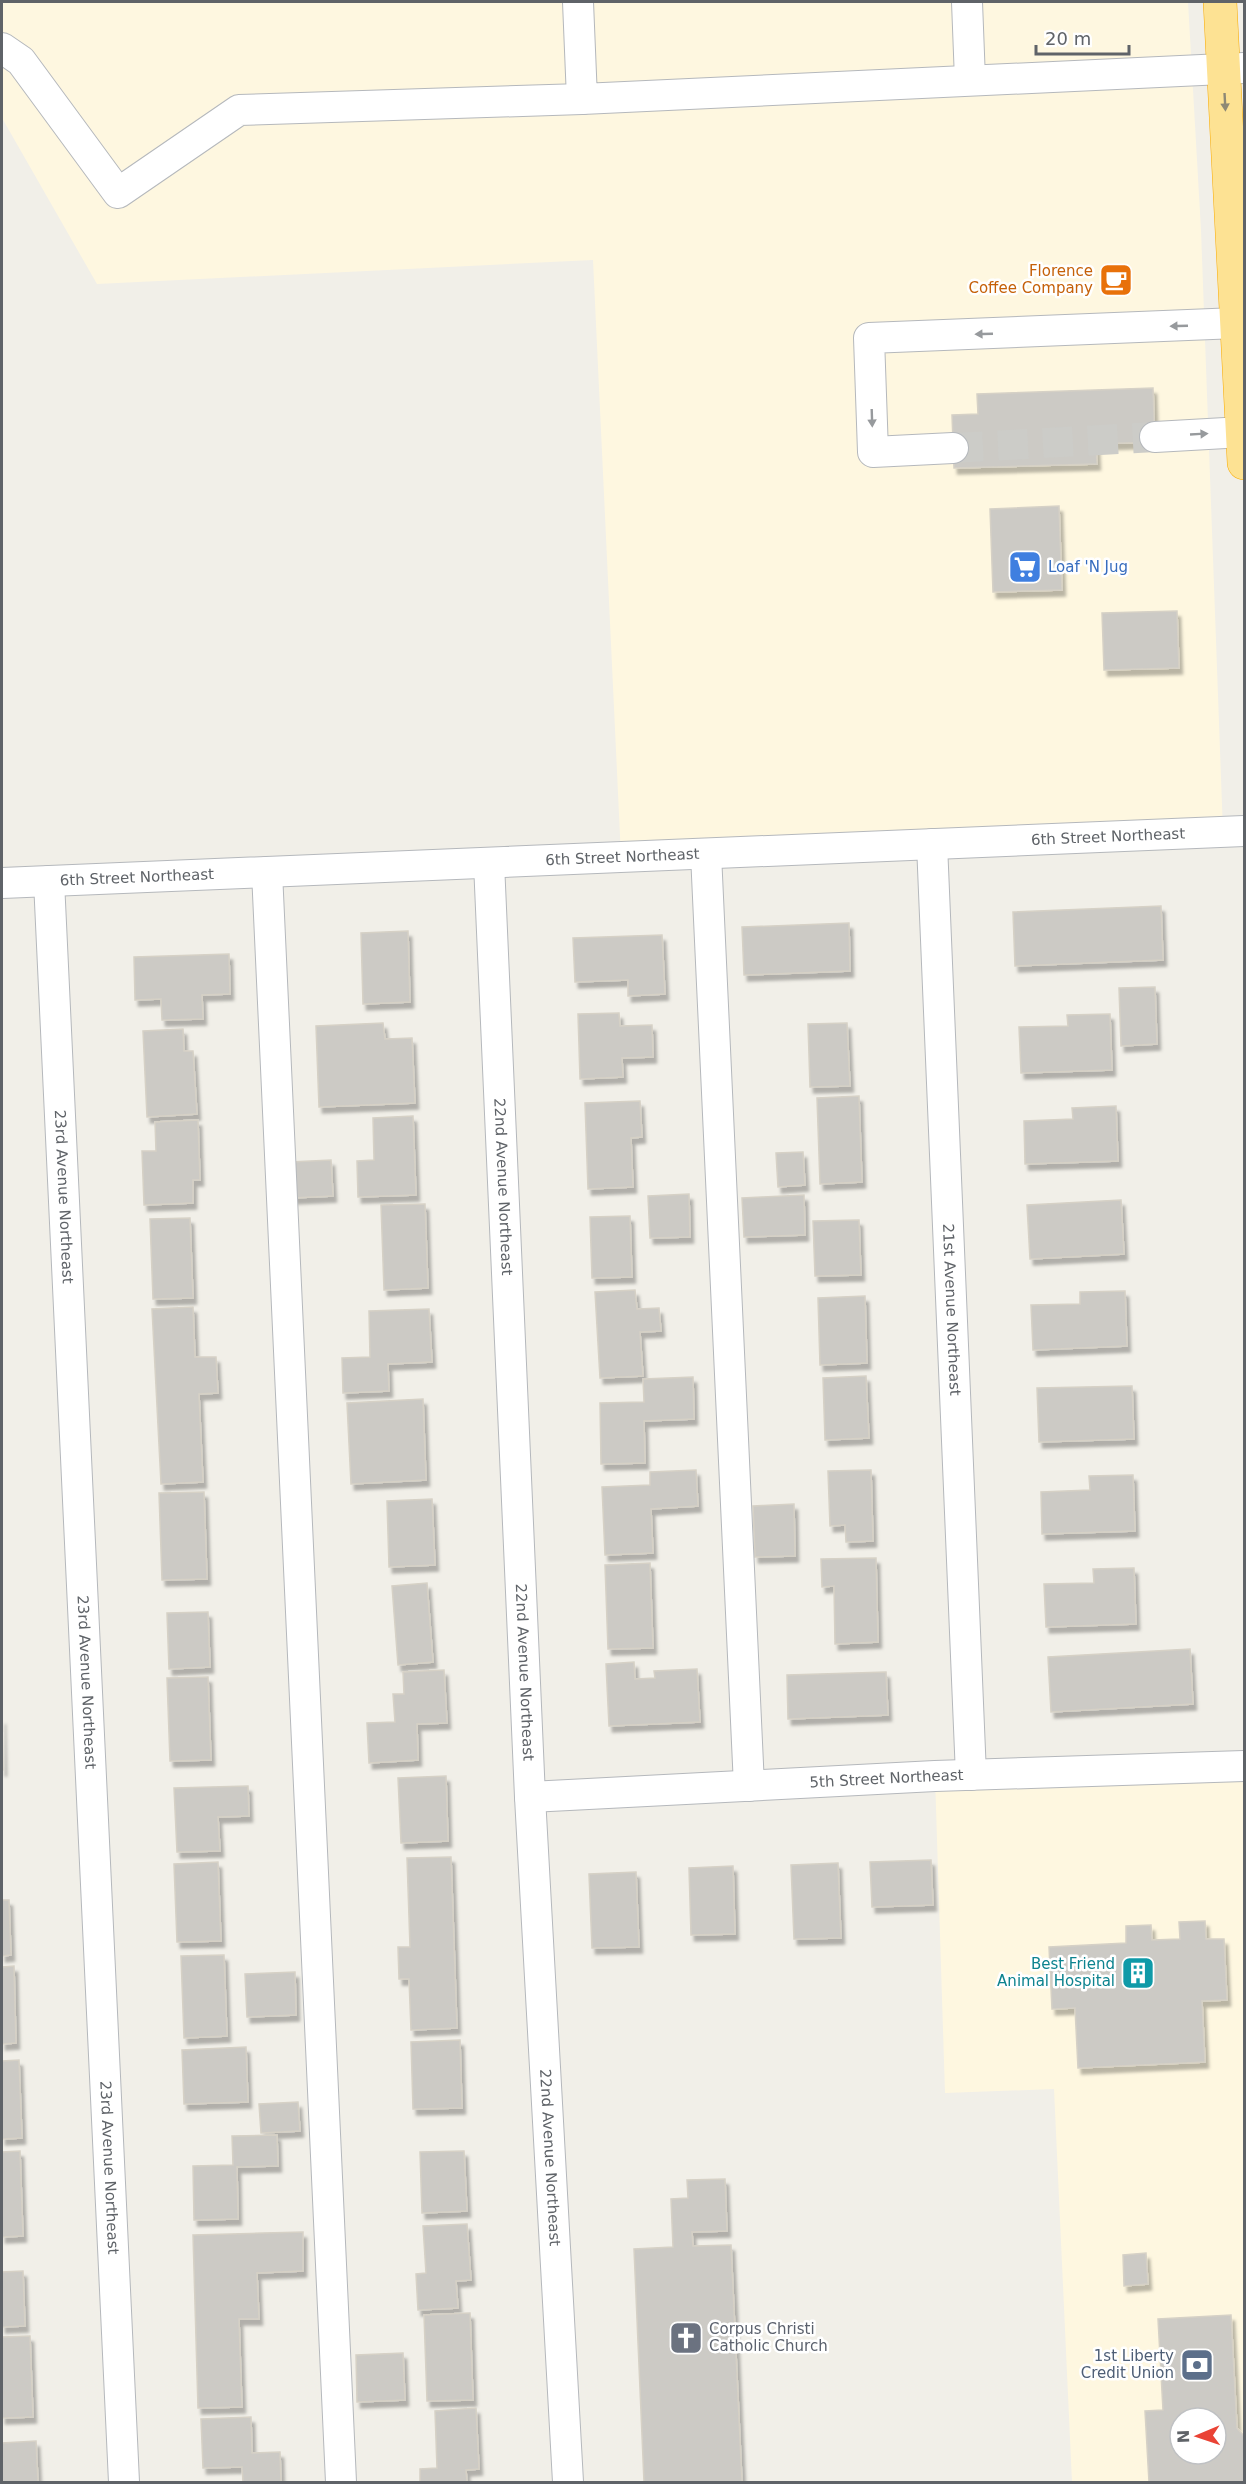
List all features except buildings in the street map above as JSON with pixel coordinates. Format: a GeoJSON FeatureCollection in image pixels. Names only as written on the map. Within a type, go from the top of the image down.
{"type":"FeatureCollection","features":[{"type":"Feature","properties":{"kind":"highway"},"geometry":{"type":"LineString","coordinates":[[1220,2],[1234,68],[1237,323],[1244,447]]}},
{"type":"Feature","properties":{"kind":"street"},"geometry":{"type":"LineString","coordinates":[[578,2],[582,99]]}},
{"type":"Feature","properties":{"kind":"street"},"geometry":{"type":"LineString","coordinates":[[967,2],[970,80]]}},
{"type":"Feature","properties":{"kind":"street"},"geometry":{"type":"LineString","coordinates":[[2,48],[21,61],[118,193],[239,110],[582,99],[1234,68]]}},
{"type":"Feature","properties":{"kind":"street"},"geometry":{"type":"LineString","coordinates":[[953,448],[873,452],[869,338],[1237,323]]}},
{"type":"Feature","properties":{"kind":"street"},"geometry":{"type":"LineString","coordinates":[[1155,437],[1244,447]]}},
{"type":"Feature","properties":{"kind":"street","name":"6th Street Northeast"},"geometry":{"type":"LineString","coordinates":[[2,884],[1245,831]]}},
{"type":"Feature","properties":{"kind":"street","name":"21st Avenue Northeast"},"geometry":{"type":"LineString","coordinates":[[932,844],[971,1775]]}},
{"type":"Feature","properties":{"kind":"street"},"geometry":{"type":"LineString","coordinates":[[706,854],[749,1786]]}},
{"type":"Feature","properties":{"kind":"street","name":"22nd Avenue Northeast"},"geometry":{"type":"LineString","coordinates":[[489,863],[530,1797],[568,2482]]}},
{"type":"Feature","properties":{"kind":"street"},"geometry":{"type":"LineString","coordinates":[[267,872],[341,2482]]}},
{"type":"Feature","properties":{"kind":"street","name":"23rd Avenue Northeast"},"geometry":{"type":"LineString","coordinates":[[49,881],[124,2482]]}},
{"type":"Feature","properties":{"kind":"street","name":"5th Street Northeast"},"geometry":{"type":"LineString","coordinates":[[530,1797],[971,1775],[1245,1766]]}},
{"type":"Feature","properties":{"kind":"shaded area"},"geometry":{"type":"Polygon","coordinates":[[[2,2],[1188,2],[1201,230],[1223,832],[621,857],[593,260],[97,284],[2,118],[2,2]]]}},
{"type":"Feature","properties":{"kind":"shaded area"},"geometry":{"type":"Polygon","coordinates":[[[1244,1766],[1244,2482],[1072,2482],[1054,2089],[945,2093],[935,1776],[1244,1766]]]}},
{"type":"Feature","properties":{"kind":"tunnel"},"geometry":{"type":"LineString","coordinates":[[953,448],[1155,437]]}},
{"type":"Feature","properties":{"kind":"place","name":"Florence Coffee Company"},"geometry":{"type":"Point","coordinates":[1116,280]}},
{"type":"Feature","properties":{"kind":"place","name":"Loaf 'N Jug"},"geometry":{"type":"Point","coordinates":[1025,567]}},
{"type":"Feature","properties":{"kind":"place","name":"Best Friend Animal Hospital"},"geometry":{"type":"Point","coordinates":[1138,1973]}},
{"type":"Feature","properties":{"kind":"place","name":"Corpus Christi Catholic Church"},"geometry":{"type":"Point","coordinates":[686,2338]}},
{"type":"Feature","properties":{"kind":"place","name":"1st Liberty Credit Union"},"geometry":{"type":"Point","coordinates":[1197,2365]}}]}
